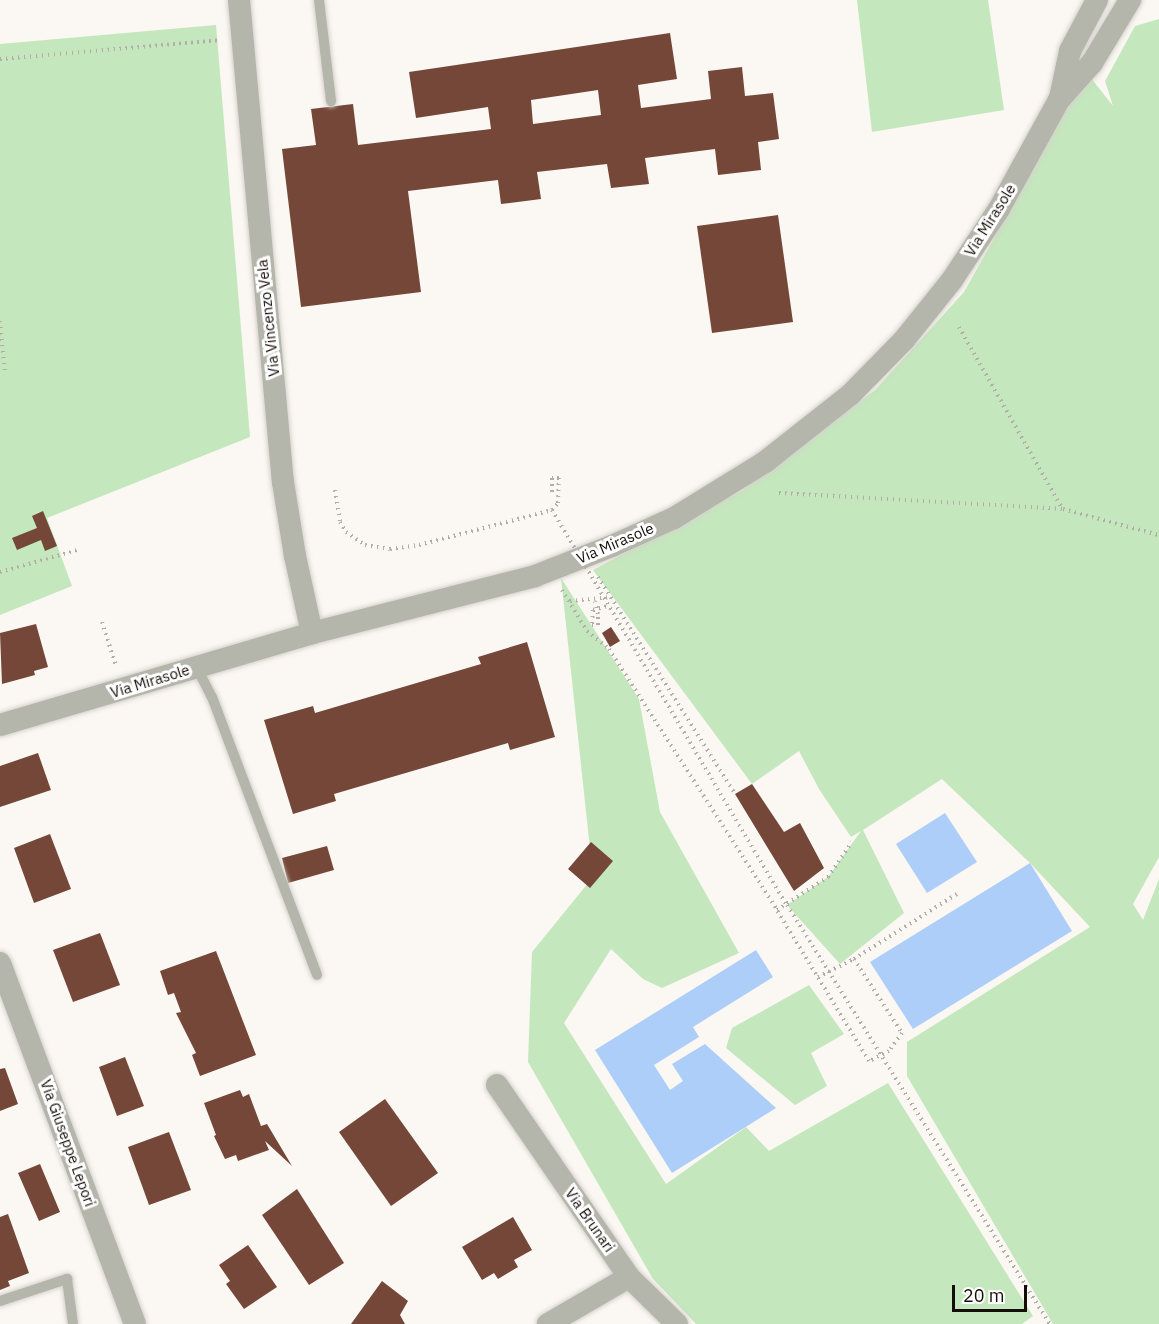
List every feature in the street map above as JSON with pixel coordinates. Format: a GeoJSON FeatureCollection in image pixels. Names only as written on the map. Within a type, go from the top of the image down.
{"type":"FeatureCollection","features":[{"type":"Feature","properties":{"kind":"street","name":"Via Vincenzo Vela"},"geometry":{"type":"LineString","coordinates":[[239,0],[283,482],[295,556],[312,633]]}},
{"type":"Feature","properties":{"kind":"street","name":"Via Mirasole"},"geometry":{"type":"LineString","coordinates":[[1059,100],[1070,51],[1097,0]]}},
{"type":"Feature","properties":{"kind":"street","name":"Via Mirasole"},"geometry":{"type":"LineString","coordinates":[[0,725],[312,633],[527,578],[612,546],[683,512],[765,462],[851,394],[904,340],[952,280],[999,209],[1059,100],[1092,63],[1130,0]]}},
{"type":"Feature","properties":{"kind":"street","name":"Via Giuseppe Lepori"},"geometry":{"type":"LineString","coordinates":[[0,963],[135,1324]]}},
{"type":"Feature","properties":{"kind":"street","name":"Via Brunari"},"geometry":{"type":"LineString","coordinates":[[498,1085],[629,1277],[677,1324]]}},
{"type":"Feature","properties":{"kind":"street"},"geometry":{"type":"LineString","coordinates":[[548,1324],[629,1277]]}},
{"type":"Feature","properties":{"kind":"lane"},"geometry":{"type":"LineString","coordinates":[[319,0],[331,101]]}},
{"type":"Feature","properties":{"kind":"lane"},"geometry":{"type":"LineString","coordinates":[[196,668],[212,697],[317,975]]}},
{"type":"Feature","properties":{"kind":"lane"},"geometry":{"type":"LineString","coordinates":[[0,1300],[67,1279],[73,1324]]}},
{"type":"Feature","properties":{"kind":"path"},"geometry":{"type":"LineString","coordinates":[[0,59],[243,38]]}},
{"type":"Feature","properties":{"kind":"path"},"geometry":{"type":"LineString","coordinates":[[0,321],[4,372]]}},
{"type":"Feature","properties":{"kind":"path"},"geometry":{"type":"LineString","coordinates":[[959,327],[1063,509]]}},
{"type":"Feature","properties":{"kind":"path"},"geometry":{"type":"LineString","coordinates":[[335,490],[340,522],[346,532],[365,545],[390,549],[419,545],[552,510],[558,503],[559,478],[552,478],[552,494]]}},
{"type":"Feature","properties":{"kind":"path"},"geometry":{"type":"LineString","coordinates":[[779,493],[1063,509],[1159,535]]}},
{"type":"Feature","properties":{"kind":"path"},"geometry":{"type":"LineString","coordinates":[[552,510],[787,905],[1050,1324]]}},
{"type":"Feature","properties":{"kind":"path"},"geometry":{"type":"LineString","coordinates":[[0,572],[78,550]]}},
{"type":"Feature","properties":{"kind":"path"},"geometry":{"type":"LineString","coordinates":[[585,556],[735,794]]}},
{"type":"Feature","properties":{"kind":"path"},"geometry":{"type":"LineString","coordinates":[[550,570],[587,631],[609,649],[777,910],[869,1061],[889,1050],[902,1033],[854,959]]}},
{"type":"Feature","properties":{"kind":"path"},"geometry":{"type":"LineString","coordinates":[[569,601],[595,601],[611,597]]}},
{"type":"Feature","properties":{"kind":"path"},"geometry":{"type":"LineString","coordinates":[[595,601],[598,614],[598,625],[592,625],[593,610],[608,606]]}},
{"type":"Feature","properties":{"kind":"path"},"geometry":{"type":"LineString","coordinates":[[102,622],[123,690]]}},
{"type":"Feature","properties":{"kind":"path"},"geometry":{"type":"LineString","coordinates":[[777,910],[828,877],[852,842]]}},
{"type":"Feature","properties":{"kind":"path"},"geometry":{"type":"LineString","coordinates":[[818,977],[854,959],[957,894]]}},
{"type":"Feature","properties":{"kind":"green space"},"geometry":{"type":"Polygon","coordinates":[[[857,0],[988,0],[1004,110],[872,132],[857,0]]]}},
{"type":"Feature","properties":{"kind":"green space"},"geometry":{"type":"Polygon","coordinates":[[[1159,19],[1159,857],[1133,904],[1143,920],[1159,879],[1159,1324],[1053,1324],[907,1076],[907,1042],[1090,927],[1030,863],[942,779],[863,830],[904,913],[840,964],[787,905],[828,877],[861,831],[851,837],[819,789],[799,751],[752,784],[593,570],[741,491],[875,390],[964,292],[1087,73],[1113,106],[1105,81],[1135,26],[1159,19]]]}},
{"type":"Feature","properties":{"kind":"green space"},"geometry":{"type":"Polygon","coordinates":[[[216,25],[250,437],[47,518],[72,586],[0,615],[0,44],[216,25]]]}},
{"type":"Feature","properties":{"kind":"green space"},"geometry":{"type":"Polygon","coordinates":[[[561,578],[639,699],[660,812],[739,953],[662,988],[643,979],[611,949],[564,1023],[666,1184],[746,1127],[769,1151],[888,1083],[1033,1316],[1022,1324],[696,1324],[653,1279],[528,1062],[532,952],[593,877],[561,578]]]}},
{"type":"Feature","properties":{"kind":"green space"},"geometry":{"type":"Polygon","coordinates":[[[809,985],[844,1034],[811,1053],[827,1086],[795,1105],[726,1048],[732,1028],[809,985]]]}},
{"type":"Feature","properties":{"kind":"water"},"geometry":{"type":"Polygon","coordinates":[[[945,813],[977,862],[927,893],[896,844],[945,813]]]}},
{"type":"Feature","properties":{"kind":"water"},"geometry":{"type":"Polygon","coordinates":[[[1030,863],[1072,931],[913,1029],[870,962],[1030,863]]]}},
{"type":"Feature","properties":{"kind":"water"},"geometry":{"type":"Polygon","coordinates":[[[756,950],[773,977],[693,1027],[699,1037],[654,1065],[670,1090],[683,1081],[672,1064],[705,1044],[776,1108],[672,1173],[595,1050],[756,950]]]}},
{"type":"Feature","properties":{"kind":"building"},"geometry":{"type":"Polygon","coordinates":[[[670,33],[677,79],[638,85],[641,108],[711,99],[708,71],[742,67],[745,96],[773,93],[779,139],[758,142],[761,170],[718,175],[715,149],[645,158],[649,184],[611,188],[607,164],[537,172],[541,199],[501,204],[498,180],[408,191],[421,292],[301,307],[282,149],[316,145],[311,109],[353,104],[358,145],[491,129],[488,107],[416,118],[409,72],[670,33]],[[598,90],[531,100],[533,124],[601,115],[598,90]]]}},
{"type":"Feature","properties":{"kind":"building"},"geometry":{"type":"Polygon","coordinates":[[[778,215],[793,322],[712,333],[697,226],[778,215]]]}},
{"type":"Feature","properties":{"kind":"building"},"geometry":{"type":"Polygon","coordinates":[[[43,511],[57,546],[45,551],[41,540],[17,550],[12,538],[37,528],[32,516],[43,511]]]}},
{"type":"Feature","properties":{"kind":"building"},"geometry":{"type":"Polygon","coordinates":[[[36,624],[48,667],[34,671],[35,675],[2,684],[0,633],[36,624]]]}},
{"type":"Feature","properties":{"kind":"building"},"geometry":{"type":"Polygon","coordinates":[[[611,627],[620,641],[610,647],[602,633],[611,627]]]}},
{"type":"Feature","properties":{"kind":"building"},"geometry":{"type":"Polygon","coordinates":[[[527,642],[555,737],[510,750],[508,743],[334,794],[336,801],[293,814],[264,720],[313,706],[315,713],[481,664],[478,657],[527,642]]]}},
{"type":"Feature","properties":{"kind":"building"},"geometry":{"type":"Polygon","coordinates":[[[38,753],[51,790],[0,807],[0,766],[38,753]]]}},
{"type":"Feature","properties":{"kind":"building"},"geometry":{"type":"Polygon","coordinates":[[[752,784],[784,832],[800,823],[824,868],[794,891],[735,794],[752,784]]]}},
{"type":"Feature","properties":{"kind":"building"},"geometry":{"type":"Polygon","coordinates":[[[50,834],[71,889],[34,903],[14,848],[50,834]]]}},
{"type":"Feature","properties":{"kind":"building"},"geometry":{"type":"Polygon","coordinates":[[[591,842],[613,861],[590,888],[568,869],[591,842]]]}},
{"type":"Feature","properties":{"kind":"building"},"geometry":{"type":"Polygon","coordinates":[[[327,846],[334,870],[288,883],[282,858],[327,846]]]}},
{"type":"Feature","properties":{"kind":"building"},"geometry":{"type":"Polygon","coordinates":[[[100,933],[120,985],[73,1002],[53,950],[100,933]]]}},
{"type":"Feature","properties":{"kind":"building"},"geometry":{"type":"Polygon","coordinates":[[[216,951],[256,1055],[200,1076],[192,1055],[196,1053],[176,1013],[181,1012],[174,993],[168,995],[160,971],[216,951]]]}},
{"type":"Feature","properties":{"kind":"building"},"geometry":{"type":"Polygon","coordinates":[[[125,1057],[144,1106],[117,1116],[99,1067],[125,1057]]]}},
{"type":"Feature","properties":{"kind":"building"},"geometry":{"type":"Polygon","coordinates":[[[5,1068],[18,1104],[0,1111],[0,1069],[5,1068]]]}},
{"type":"Feature","properties":{"kind":"building"},"geometry":{"type":"Polygon","coordinates":[[[240,1090],[243,1097],[249,1094],[261,1126],[267,1124],[292,1166],[265,1141],[269,1150],[238,1161],[236,1155],[225,1159],[214,1136],[216,1135],[204,1103],[240,1090]]]}},
{"type":"Feature","properties":{"kind":"building"},"geometry":{"type":"Polygon","coordinates":[[[385,1099],[438,1173],[391,1206],[339,1132],[385,1099]]]}},
{"type":"Feature","properties":{"kind":"building"},"geometry":{"type":"Polygon","coordinates":[[[169,1132],[191,1190],[149,1205],[128,1147],[169,1132]]]}},
{"type":"Feature","properties":{"kind":"building"},"geometry":{"type":"Polygon","coordinates":[[[40,1164],[60,1212],[39,1221],[18,1173],[40,1164]]]}},
{"type":"Feature","properties":{"kind":"building"},"geometry":{"type":"Polygon","coordinates":[[[297,1189],[344,1263],[309,1285],[262,1215],[297,1189]]]}},
{"type":"Feature","properties":{"kind":"building"},"geometry":{"type":"Polygon","coordinates":[[[8,1214],[29,1273],[8,1281],[10,1286],[0,1290],[0,1217],[8,1214]]]}},
{"type":"Feature","properties":{"kind":"building"},"geometry":{"type":"Polygon","coordinates":[[[513,1217],[532,1250],[514,1260],[518,1267],[498,1279],[494,1273],[482,1280],[462,1247],[513,1217]]]}},
{"type":"Feature","properties":{"kind":"building"},"geometry":{"type":"Polygon","coordinates":[[[248,1245],[277,1287],[244,1309],[226,1284],[230,1281],[219,1265],[248,1245]]]}},
{"type":"Feature","properties":{"kind":"building"},"geometry":{"type":"Polygon","coordinates":[[[382,1281],[408,1301],[400,1315],[405,1324],[351,1324],[382,1281]]]}}]}
